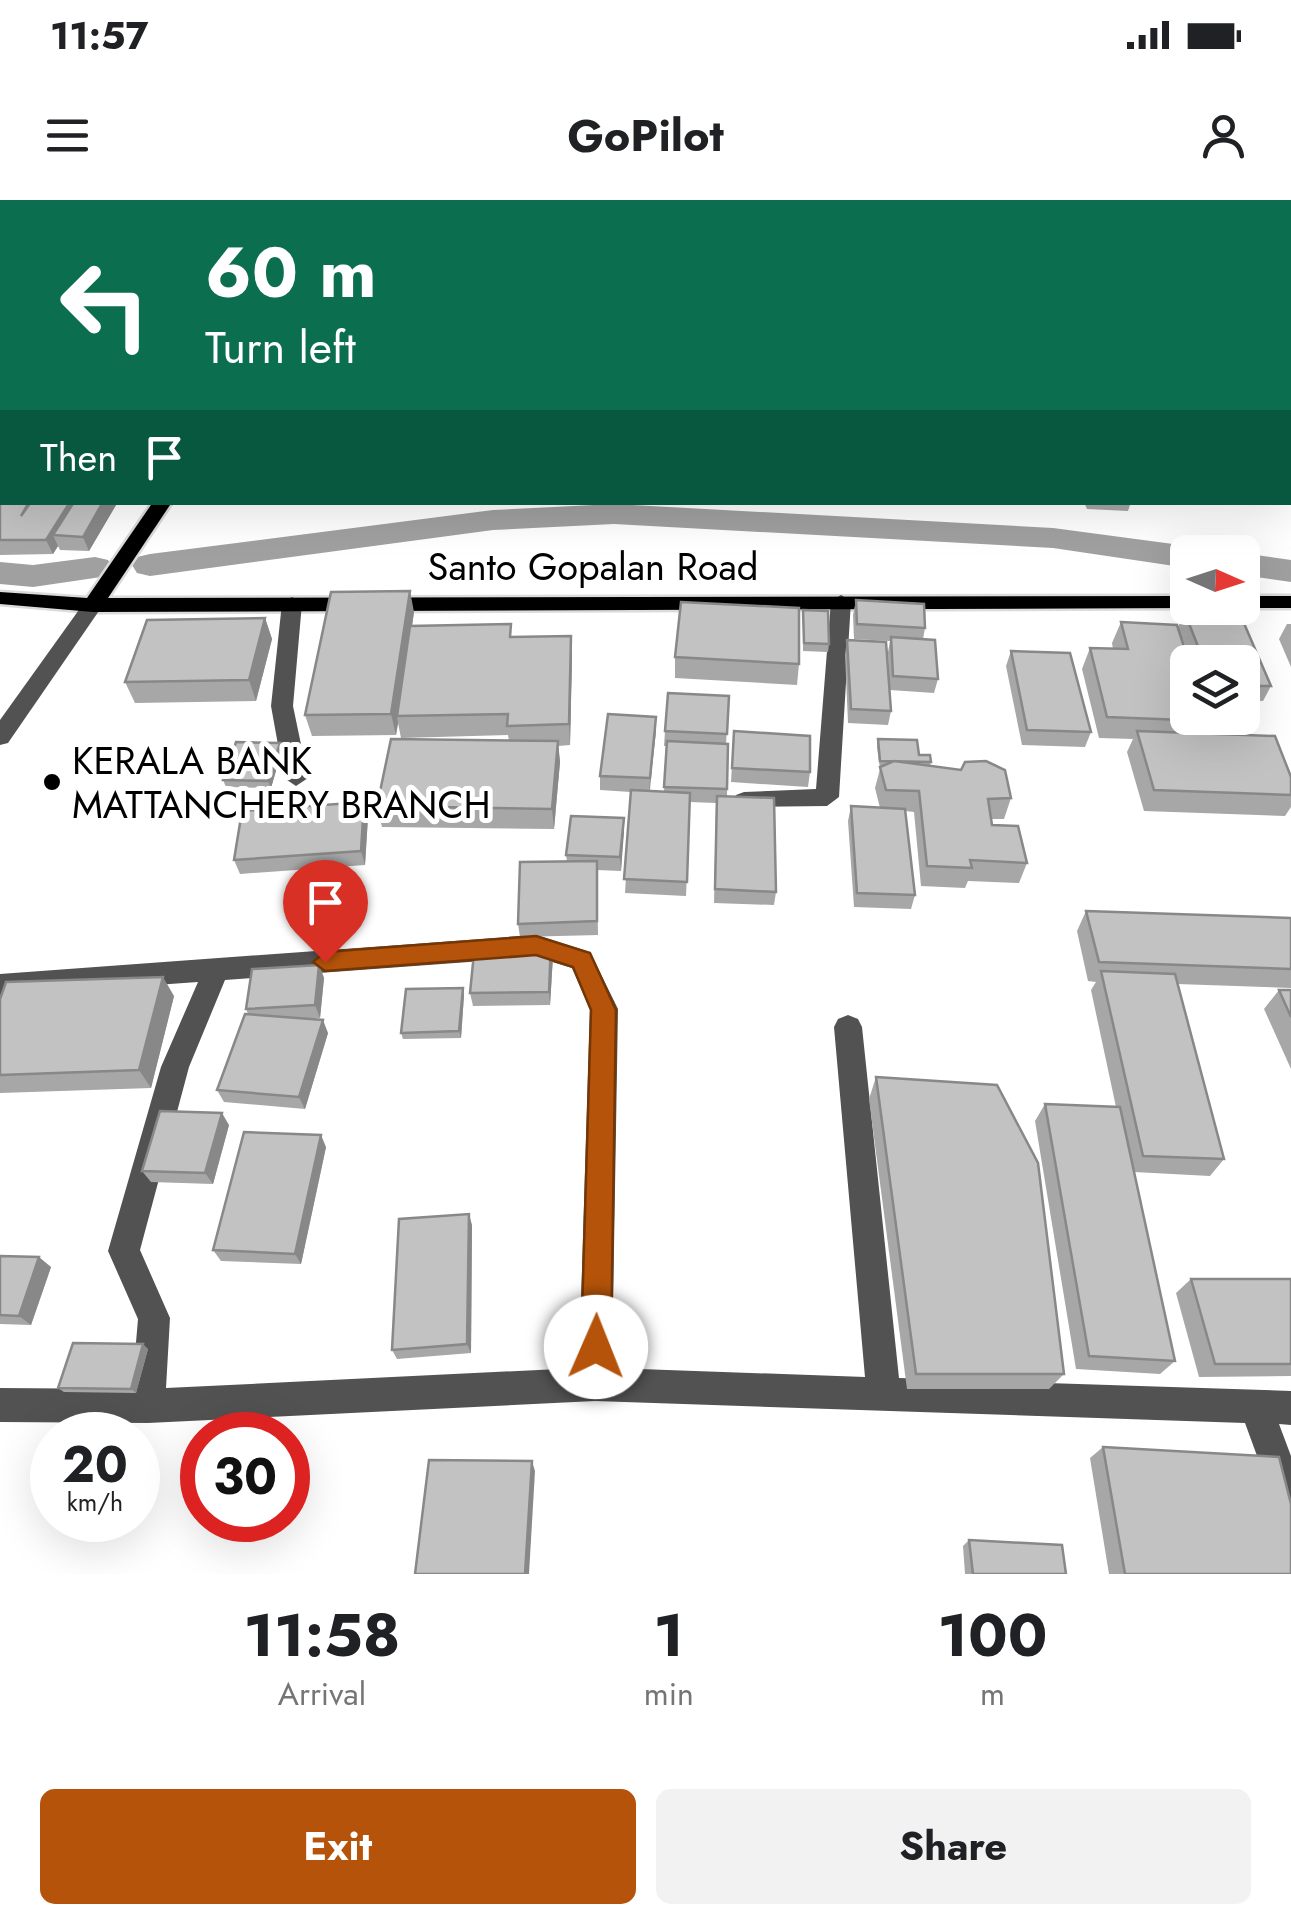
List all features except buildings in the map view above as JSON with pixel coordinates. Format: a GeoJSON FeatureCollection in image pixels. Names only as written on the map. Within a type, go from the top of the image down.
{"type":"FeatureCollection","features":[{"type":"Feature","properties":{"kind":"main road"},"geometry":{"type":"LineString","coordinates":[[93,605],[161,505]]}},
{"type":"Feature","properties":{"kind":"main road","name":"Santo Gopalan Road"},"geometry":{"type":"LineString","coordinates":[[0,598],[93,605],[1170,602]]}},
{"type":"Feature","properties":{"kind":"main road"},"geometry":{"type":"LineString","coordinates":[[1260,602],[1291,602]]}},
{"type":"Feature","properties":{"kind":"street"},"geometry":{"type":"LineString","coordinates":[[741,801],[827,797],[840,600]]}},
{"type":"Feature","properties":{"kind":"street"},"geometry":{"type":"LineString","coordinates":[[292,602],[282,706],[296,778]]}},
{"type":"Feature","properties":{"kind":"street"},"geometry":{"type":"LineString","coordinates":[[0,736],[93,605]]}},
{"type":"Feature","properties":{"kind":"street"},"geometry":{"type":"LineString","coordinates":[[0,985],[536,946],[582,960],[604,1010],[595,1384]]}},
{"type":"Feature","properties":{"kind":"street"},"geometry":{"type":"LineString","coordinates":[[148,1406],[154,1318],[124,1251],[175,1067],[216,970]]}},
{"type":"Feature","properties":{"kind":"street"},"geometry":{"type":"LineString","coordinates":[[848,1027],[884,1397]]}},
{"type":"Feature","properties":{"kind":"street"},"geometry":{"type":"LineString","coordinates":[[0,1405],[148,1406],[595,1384],[1274,1408],[1291,1504]]}},
{"type":"Feature","properties":{"kind":"waterway"},"geometry":{"type":"LineString","coordinates":[[150,565],[493,520],[614,514],[1053,538],[1170,554]]}},
{"type":"Feature","properties":{"kind":"waterway"},"geometry":{"type":"LineString","coordinates":[[1260,567],[1291,571]]}},
{"type":"Feature","properties":{"kind":"waterway"},"geometry":{"type":"LineString","coordinates":[[0,573],[33,576],[95,568]]}},
{"type":"Feature","properties":{"kind":"place","name":"KERALA BANK MATTANCHERY BRANCH"},"geometry":{"type":"Point","coordinates":[52,782]}},
{"type":"Feature","properties":{"kind":"route"},"geometry":{"type":"LineString","coordinates":[[325,962],[536,946],[582,960],[604,1010],[596,1347]]}}]}
